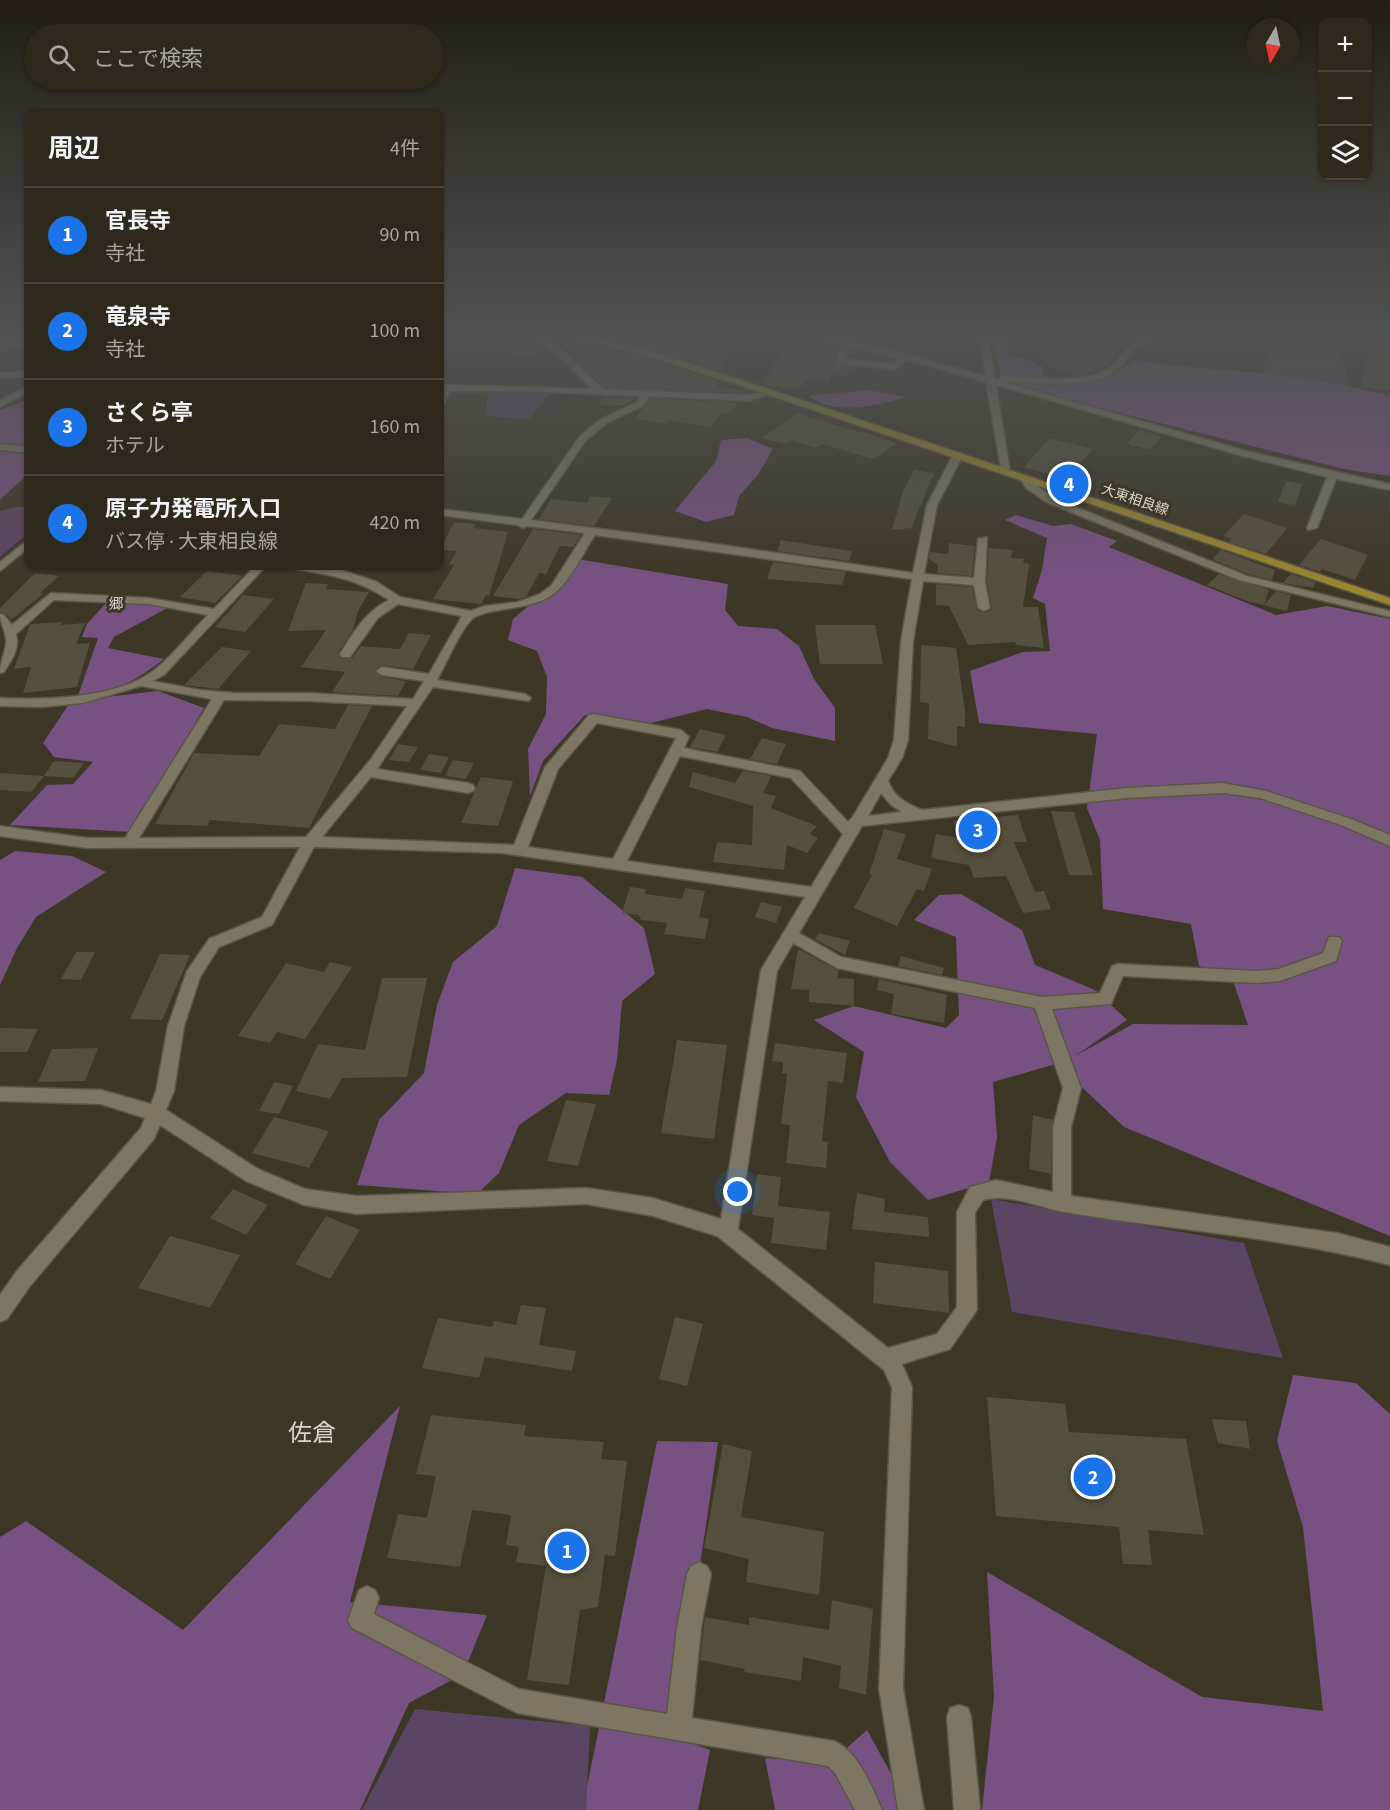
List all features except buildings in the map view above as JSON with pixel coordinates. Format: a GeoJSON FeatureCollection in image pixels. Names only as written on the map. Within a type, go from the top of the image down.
{"type":"FeatureCollection","features":[{"type":"Feature","properties":{"kind":"main road","name":"大東相良線"},"geometry":{"type":"LineString","coordinates":[[844,417],[1390,602]]}},
{"type":"Feature","properties":{"kind":"street"},"geometry":{"type":"LineString","coordinates":[[524,525],[583,438],[611,417]]}},
{"type":"Feature","properties":{"kind":"street"},"geometry":{"type":"LineString","coordinates":[[996,417],[1005,472]]}},
{"type":"Feature","properties":{"kind":"street"},"geometry":{"type":"LineString","coordinates":[[1123,417],[1332,476],[1390,487]]}},
{"type":"Feature","properties":{"kind":"street"},"geometry":{"type":"LineString","coordinates":[[0,447],[24,450]]}},
{"type":"Feature","properties":{"kind":"street"},"geometry":{"type":"LineString","coordinates":[[728,1232],[769,970],[895,758],[901,740],[907,641],[932,506],[958,455]]}},
{"type":"Feature","properties":{"kind":"street"},"geometry":{"type":"LineString","coordinates":[[1312,528],[1332,476]]}},
{"type":"Feature","properties":{"kind":"street"},"geometry":{"type":"LineString","coordinates":[[1026,480],[1030,486],[1052,501],[1243,578],[1390,614]]}},
{"type":"Feature","properties":{"kind":"street"},"geometry":{"type":"LineString","coordinates":[[444,513],[918,577],[979,582]]}},
{"type":"Feature","properties":{"kind":"street"},"geometry":{"type":"LineString","coordinates":[[321,570],[341,573],[374,584],[397,600],[471,614],[484,609],[520,605],[544,596],[555,588],[591,532]]}},
{"type":"Feature","properties":{"kind":"street"},"geometry":{"type":"LineString","coordinates":[[983,539],[979,582],[984,608]]}},
{"type":"Feature","properties":{"kind":"street"},"geometry":{"type":"LineString","coordinates":[[0,568],[24,547]]}},
{"type":"Feature","properties":{"kind":"street"},"geometry":{"type":"LineString","coordinates":[[0,702],[46,704],[121,690],[142,683],[160,672],[257,570]]}},
{"type":"Feature","properties":{"kind":"street"},"geometry":{"type":"LineString","coordinates":[[11,632],[51,596],[149,602],[218,613]]}},
{"type":"Feature","properties":{"kind":"street"},"geometry":{"type":"LineString","coordinates":[[346,654],[372,617],[385,605],[397,600]]}},
{"type":"Feature","properties":{"kind":"street"},"geometry":{"type":"LineString","coordinates":[[0,1312],[23,1279],[148,1133],[165,1091],[176,1026],[194,975],[214,943],[267,921],[310,842],[368,772],[431,680],[471,614]]}},
{"type":"Feature","properties":{"kind":"street"},"geometry":{"type":"LineString","coordinates":[[0,617],[11,632],[12,650],[0,669]]}},
{"type":"Feature","properties":{"kind":"street"},"geometry":{"type":"LineString","coordinates":[[382,671],[525,698]]}},
{"type":"Feature","properties":{"kind":"street"},"geometry":{"type":"LineString","coordinates":[[142,683],[220,696],[415,703]]}},
{"type":"Feature","properties":{"kind":"street"},"geometry":{"type":"LineString","coordinates":[[129,843],[220,696]]}},
{"type":"Feature","properties":{"kind":"street"},"geometry":{"type":"LineString","coordinates":[[519,850],[552,767],[594,718],[676,733],[682,737],[676,751],[618,864]]}},
{"type":"Feature","properties":{"kind":"street"},"geometry":{"type":"LineString","coordinates":[[676,751],[795,774],[852,827]]}},
{"type":"Feature","properties":{"kind":"street"},"geometry":{"type":"LineString","coordinates":[[368,772],[468,788]]}},
{"type":"Feature","properties":{"kind":"street"},"geometry":{"type":"LineString","coordinates":[[880,780],[885,793],[906,809],[922,815]]}},
{"type":"Feature","properties":{"kind":"street"},"geometry":{"type":"LineString","coordinates":[[852,827],[922,815],[1150,791],[1223,788],[1280,800],[1390,841]]}},
{"type":"Feature","properties":{"kind":"street"},"geometry":{"type":"LineString","coordinates":[[0,831],[87,843],[310,842],[519,850],[814,893]]}},
{"type":"Feature","properties":{"kind":"street"},"geometry":{"type":"LineString","coordinates":[[789,934],[837,962],[1042,1003],[1104,999],[1118,970],[1257,977],[1281,975],[1330,957],[1334,940]]}},
{"type":"Feature","properties":{"kind":"street"},"geometry":{"type":"LineString","coordinates":[[1042,1003],[1072,1088],[1062,1127],[1062,1203]]}},
{"type":"Feature","properties":{"kind":"street"},"geometry":{"type":"LineString","coordinates":[[0,1094],[101,1097],[156,1113],[252,1175],[304,1197],[357,1205],[586,1196],[653,1207],[728,1232],[891,1363],[902,1387],[891,1688],[911,1810]]}},
{"type":"Feature","properties":{"kind":"street"},"geometry":{"type":"LineString","coordinates":[[886,1359],[944,1342],[967,1310],[966,1212],[977,1192],[996,1188],[1062,1203],[1337,1242],[1390,1256]]}},
{"type":"Feature","properties":{"kind":"street"},"geometry":{"type":"LineString","coordinates":[[678,1728],[689,1628],[699,1574]]}},
{"type":"Feature","properties":{"kind":"street"},"geometry":{"type":"LineString","coordinates":[[367,1598],[360,1620],[517,1701],[834,1754],[844,1764],[869,1810]]}},
{"type":"Feature","properties":{"kind":"street"},"geometry":{"type":"LineString","coordinates":[[959,1717],[967,1810]]}},
{"type":"Feature","properties":{"kind":"shaded area"},"geometry":{"type":"Polygon","coordinates":[[[0,417],[24,417],[24,478],[0,500],[0,417]]]}},
{"type":"Feature","properties":{"kind":"shaded area"},"geometry":{"type":"Polygon","coordinates":[[[1139,417],[1390,417],[1390,476],[1344,469],[1139,417]]]}},
{"type":"Feature","properties":{"kind":"shaded area"},"geometry":{"type":"Polygon","coordinates":[[[747,438],[773,449],[757,476],[739,496],[734,515],[706,522],[675,511],[716,461],[721,440],[747,438]]]}},
{"type":"Feature","properties":{"kind":"shaded area"},"geometry":{"type":"Polygon","coordinates":[[[24,507],[24,536],[0,557],[0,511],[24,507]]]}},
{"type":"Feature","properties":{"kind":"shaded area"},"geometry":{"type":"Polygon","coordinates":[[[1016,515],[1053,526],[1071,524],[1117,541],[1109,547],[1276,615],[1327,606],[1390,619],[1390,1236],[1124,1127],[1068,1074],[1066,1061],[993,1082],[997,1137],[989,1182],[928,1200],[890,1162],[856,1097],[864,1052],[814,1020],[854,1006],[946,1028],[959,1015],[956,937],[914,920],[939,895],[961,894],[1022,930],[1035,965],[1095,990],[1127,1020],[1075,1056],[1133,1024],[1248,1025],[1231,975],[1199,966],[1191,924],[1103,909],[1100,840],[1087,808],[1097,734],[979,723],[970,671],[1023,652],[1050,651],[1045,604],[1033,598],[1042,570],[1047,538],[1005,520],[1016,515]]]}},
{"type":"Feature","properties":{"kind":"shaded area"},"geometry":{"type":"Polygon","coordinates":[[[577,559],[728,584],[725,610],[738,626],[777,629],[799,646],[814,679],[835,708],[835,741],[772,728],[747,717],[707,709],[651,723],[585,715],[543,761],[530,796],[528,749],[546,714],[547,677],[537,651],[508,640],[513,619],[562,578],[577,559]]]}},
{"type":"Feature","properties":{"kind":"shaded area"},"geometry":{"type":"Polygon","coordinates":[[[108,601],[171,606],[114,637],[108,648],[164,659],[124,685],[103,692],[78,696],[98,638],[82,637],[87,624],[108,601]]]}},
{"type":"Feature","properties":{"kind":"shaded area"},"geometry":{"type":"Polygon","coordinates":[[[158,691],[204,708],[131,832],[10,825],[47,785],[73,784],[93,762],[54,757],[43,743],[71,701],[158,691]]]}},
{"type":"Feature","properties":{"kind":"shaded area"},"geometry":{"type":"Polygon","coordinates":[[[15,851],[72,856],[106,872],[36,917],[17,948],[0,985],[0,860],[15,851]]]}},
{"type":"Feature","properties":{"kind":"shaded area"},"geometry":{"type":"Polygon","coordinates":[[[515,868],[582,877],[644,928],[655,974],[622,1001],[617,1060],[609,1095],[566,1093],[519,1125],[499,1173],[477,1194],[357,1185],[379,1120],[424,1073],[437,1005],[453,962],[497,926],[515,868]]]}},
{"type":"Feature","properties":{"kind":"shaded area"},"geometry":{"type":"Polygon","coordinates":[[[991,1199],[1244,1243],[1283,1358],[1012,1312],[991,1199]]]}},
{"type":"Feature","properties":{"kind":"shaded area"},"geometry":{"type":"Polygon","coordinates":[[[1293,1375],[1356,1383],[1390,1414],[1390,1810],[982,1810],[994,1696],[987,1572],[1202,1697],[1323,1711],[1303,1527],[1277,1441],[1293,1375]]]}},
{"type":"Feature","properties":{"kind":"shaded area"},"geometry":{"type":"Polygon","coordinates":[[[400,1406],[350,1602],[487,1615],[463,1674],[409,1703],[360,1810],[0,1810],[0,1537],[26,1521],[183,1630],[400,1406]]]}},
{"type":"Feature","properties":{"kind":"shaded area"},"geometry":{"type":"Polygon","coordinates":[[[657,1441],[718,1442],[675,1737],[710,1750],[698,1810],[586,1810],[587,1787],[657,1441]]]}},
{"type":"Feature","properties":{"kind":"shaded area"},"geometry":{"type":"Polygon","coordinates":[[[415,1709],[590,1726],[586,1810],[362,1810],[415,1709]]]}},
{"type":"Feature","properties":{"kind":"shaded area"},"geometry":{"type":"Polygon","coordinates":[[[867,1730],[911,1810],[775,1810],[765,1758],[831,1762],[867,1730]]]}},
{"type":"Feature","properties":{"kind":"place","name":"原子力発電所入口"},"geometry":{"type":"Point","coordinates":[1069,484]}},
{"type":"Feature","properties":{"kind":"place","name":"さくら亭"},"geometry":{"type":"Point","coordinates":[978,830]}},
{"type":"Feature","properties":{"kind":"place","name":"竜泉寺"},"geometry":{"type":"Point","coordinates":[1093,1477]}},
{"type":"Feature","properties":{"kind":"place","name":"官長寺"},"geometry":{"type":"Point","coordinates":[567,1551]}},
{"type":"Feature","properties":{"kind":"district","name":"郷"},"geometry":{"type":"Point","coordinates":[116,604]}},
{"type":"Feature","properties":{"kind":"district","name":"佐倉"},"geometry":{"type":"Point","coordinates":[312,1433]}}]}
